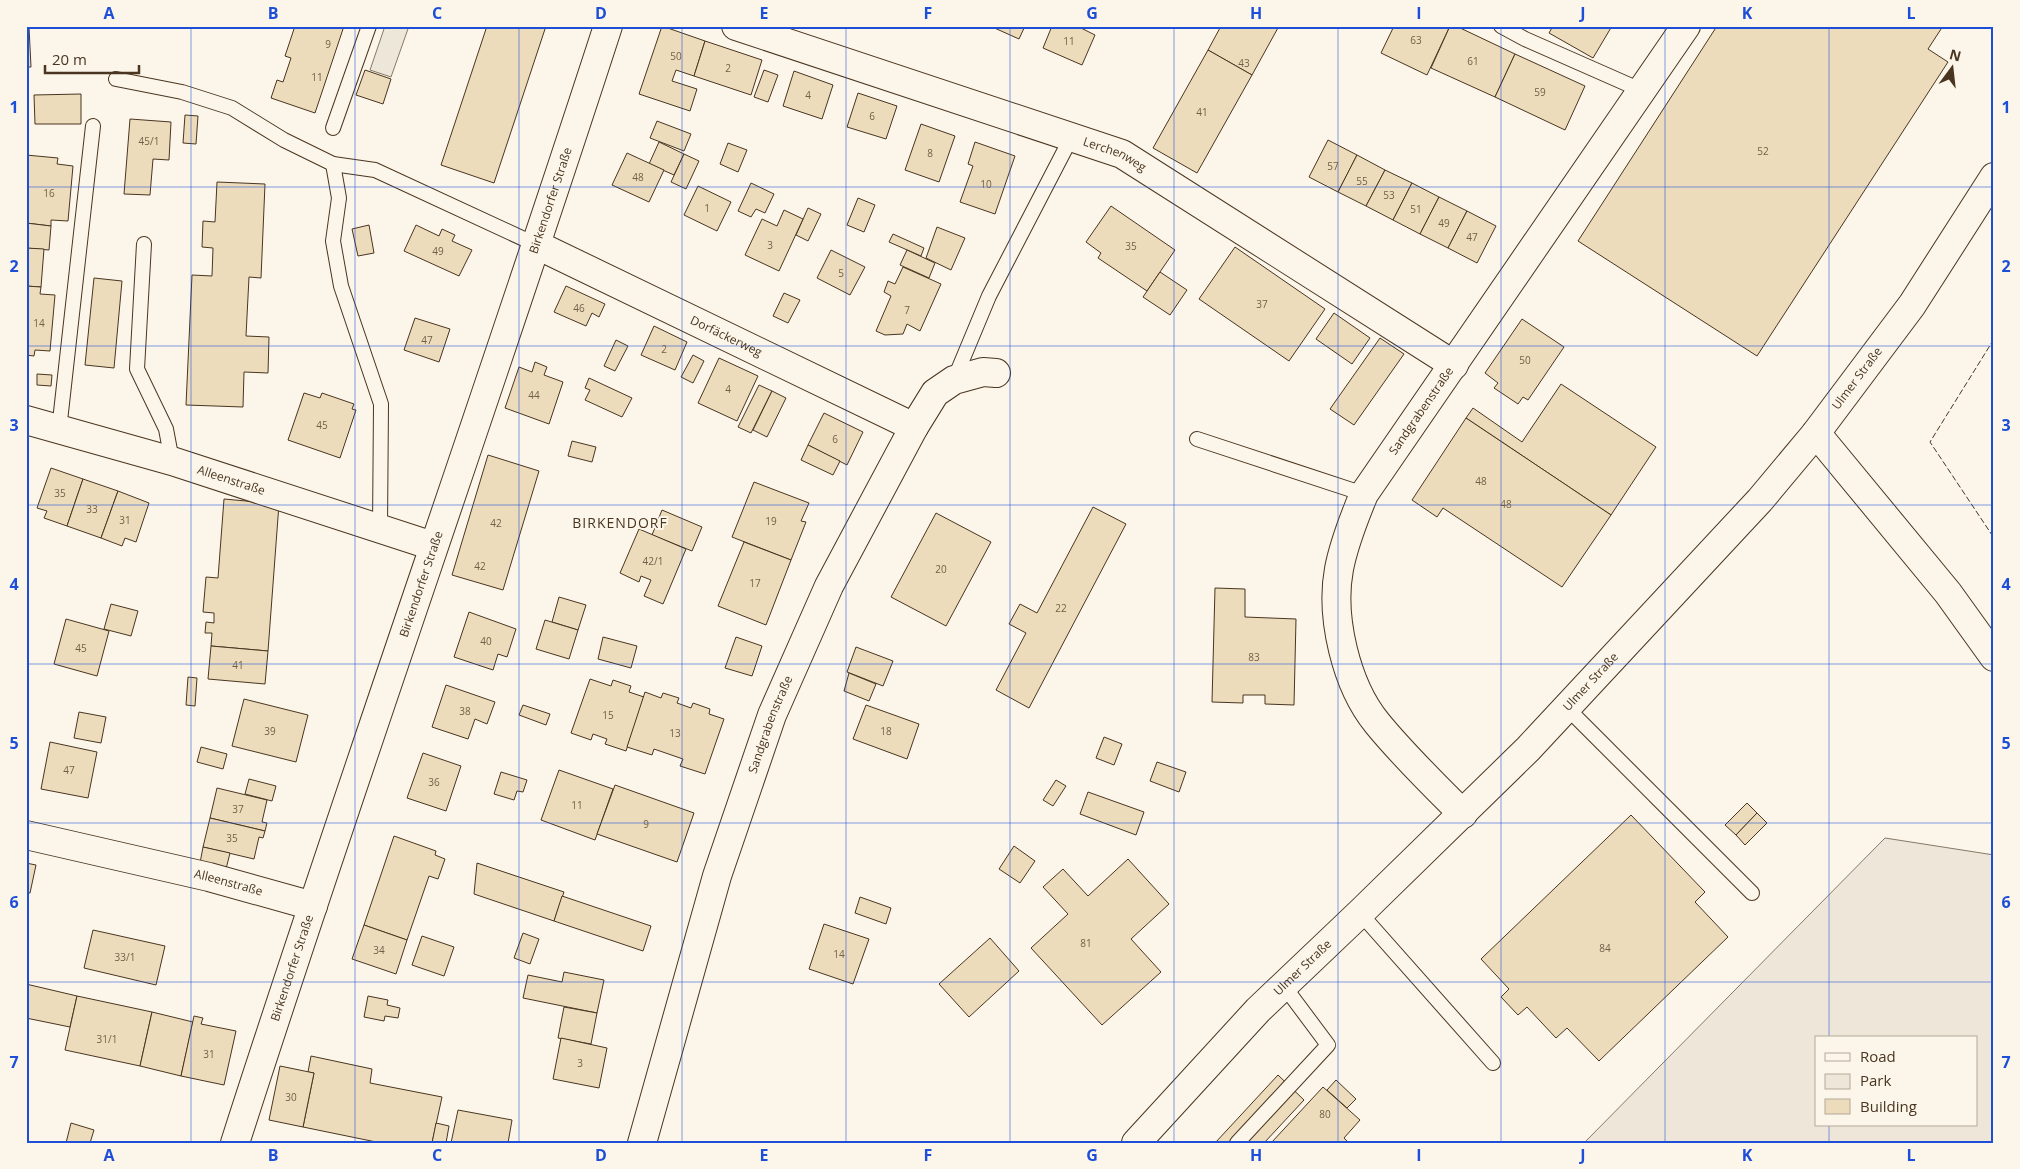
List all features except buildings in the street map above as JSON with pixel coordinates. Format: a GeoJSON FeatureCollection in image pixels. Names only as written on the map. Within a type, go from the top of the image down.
{"type":"FeatureCollection","features":[{"type":"Feature","properties":{"kind":"street","name":"Birkendorfer Straße"},"geometry":{"type":"LineString","coordinates":[[235,1143],[433,546],[537,245],[608,26]]}},
{"type":"Feature","properties":{"kind":"street","name":"Lerchenweg"},"geometry":{"type":"LineString","coordinates":[[736,26],[1122,154],[1454,365]]}},
{"type":"Feature","properties":{"kind":"street","name":"Sandgrabenstraße"},"geometry":{"type":"LineString","coordinates":[[1463,814],[1376,722],[1361,697],[1345,660],[1338,619],[1339,571],[1349,529],[1364,494],[1686,26]]}},
{"type":"Feature","properties":{"kind":"street","name":"Ulmer Straße"},"geometry":{"type":"LineString","coordinates":[[1136,1143],[1258,1010],[1463,814],[1567,708],[1760,500],[1816,433],[1912,305],[1994,177]]}},
{"type":"Feature","properties":{"kind":"street","name":"Dorfäckerweg"},"geometry":{"type":"LineString","coordinates":[[537,245],[914,427]]}},
{"type":"Feature","properties":{"kind":"street","name":"Sandgrabenstraße"},"geometry":{"type":"LineString","coordinates":[[642,1143],[717,876],[772,715],[829,586],[914,427],[935,393],[954,380],[983,372],[996,373]]}},
{"type":"Feature","properties":{"kind":"street","name":"Alleenstraße"},"geometry":{"type":"LineString","coordinates":[[26,420],[172,461],[433,546]]}},
{"type":"Feature","properties":{"kind":"street"},"geometry":{"type":"LineString","coordinates":[[1816,433],[1948,593],[1994,657]]}},
{"type":"Feature","properties":{"kind":"street","name":"Alleenstraße"},"geometry":{"type":"LineString","coordinates":[[26,835],[209,876],[313,906]]}},
{"type":"Feature","properties":{"kind":"lane"},"geometry":{"type":"LineString","coordinates":[[332,128],[369,26]]}},
{"type":"Feature","properties":{"kind":"lane"},"geometry":{"type":"LineString","coordinates":[[1502,26],[1529,32],[1643,91]]}},
{"type":"Feature","properties":{"kind":"lane"},"geometry":{"type":"LineString","coordinates":[[116,79],[182,92],[232,108],[284,140],[333,164],[375,170],[537,245]]}},
{"type":"Feature","properties":{"kind":"lane"},"geometry":{"type":"LineString","coordinates":[[59,430],[93,126]]}},
{"type":"Feature","properties":{"kind":"lane"},"geometry":{"type":"LineString","coordinates":[[954,380],[989,296],[1071,138]]}},
{"type":"Feature","properties":{"kind":"lane"},"geometry":{"type":"LineString","coordinates":[[333,164],[338,198],[333,241],[341,286],[381,404],[380,528]]}},
{"type":"Feature","properties":{"kind":"lane"},"geometry":{"type":"LineString","coordinates":[[144,244],[137,369],[166,429],[172,461]]}},
{"type":"Feature","properties":{"kind":"lane"},"geometry":{"type":"LineString","coordinates":[[1197,439],[1364,494]]}},
{"type":"Feature","properties":{"kind":"lane"},"geometry":{"type":"LineString","coordinates":[[1567,708],[1752,893]]}},
{"type":"Feature","properties":{"kind":"lane"},"geometry":{"type":"LineString","coordinates":[[1360,914],[1493,1063]]}},
{"type":"Feature","properties":{"kind":"lane"},"geometry":{"type":"LineString","coordinates":[[1237,1143],[1328,1045],[1284,986]]}},
{"type":"Feature","properties":{"kind":"green space"},"geometry":{"type":"Polygon","coordinates":[[[1885,838],[1994,855],[1994,1143],[1584,1143],[1885,838]]]}},
{"type":"Feature","properties":{"kind":"shaded area"},"geometry":{"type":"Polygon","coordinates":[[[385,26],[409,26],[391,77],[370,70],[385,26]]]}},
{"type":"Feature","properties":{"kind":"fence"},"geometry":{"type":"LineString","coordinates":[[1994,339],[1930,442],[1994,538]]}},
{"type":"Feature","properties":{"kind":"district","name":"BIRKENDORF"},"geometry":{"type":"Point","coordinates":[620,523]}}]}
